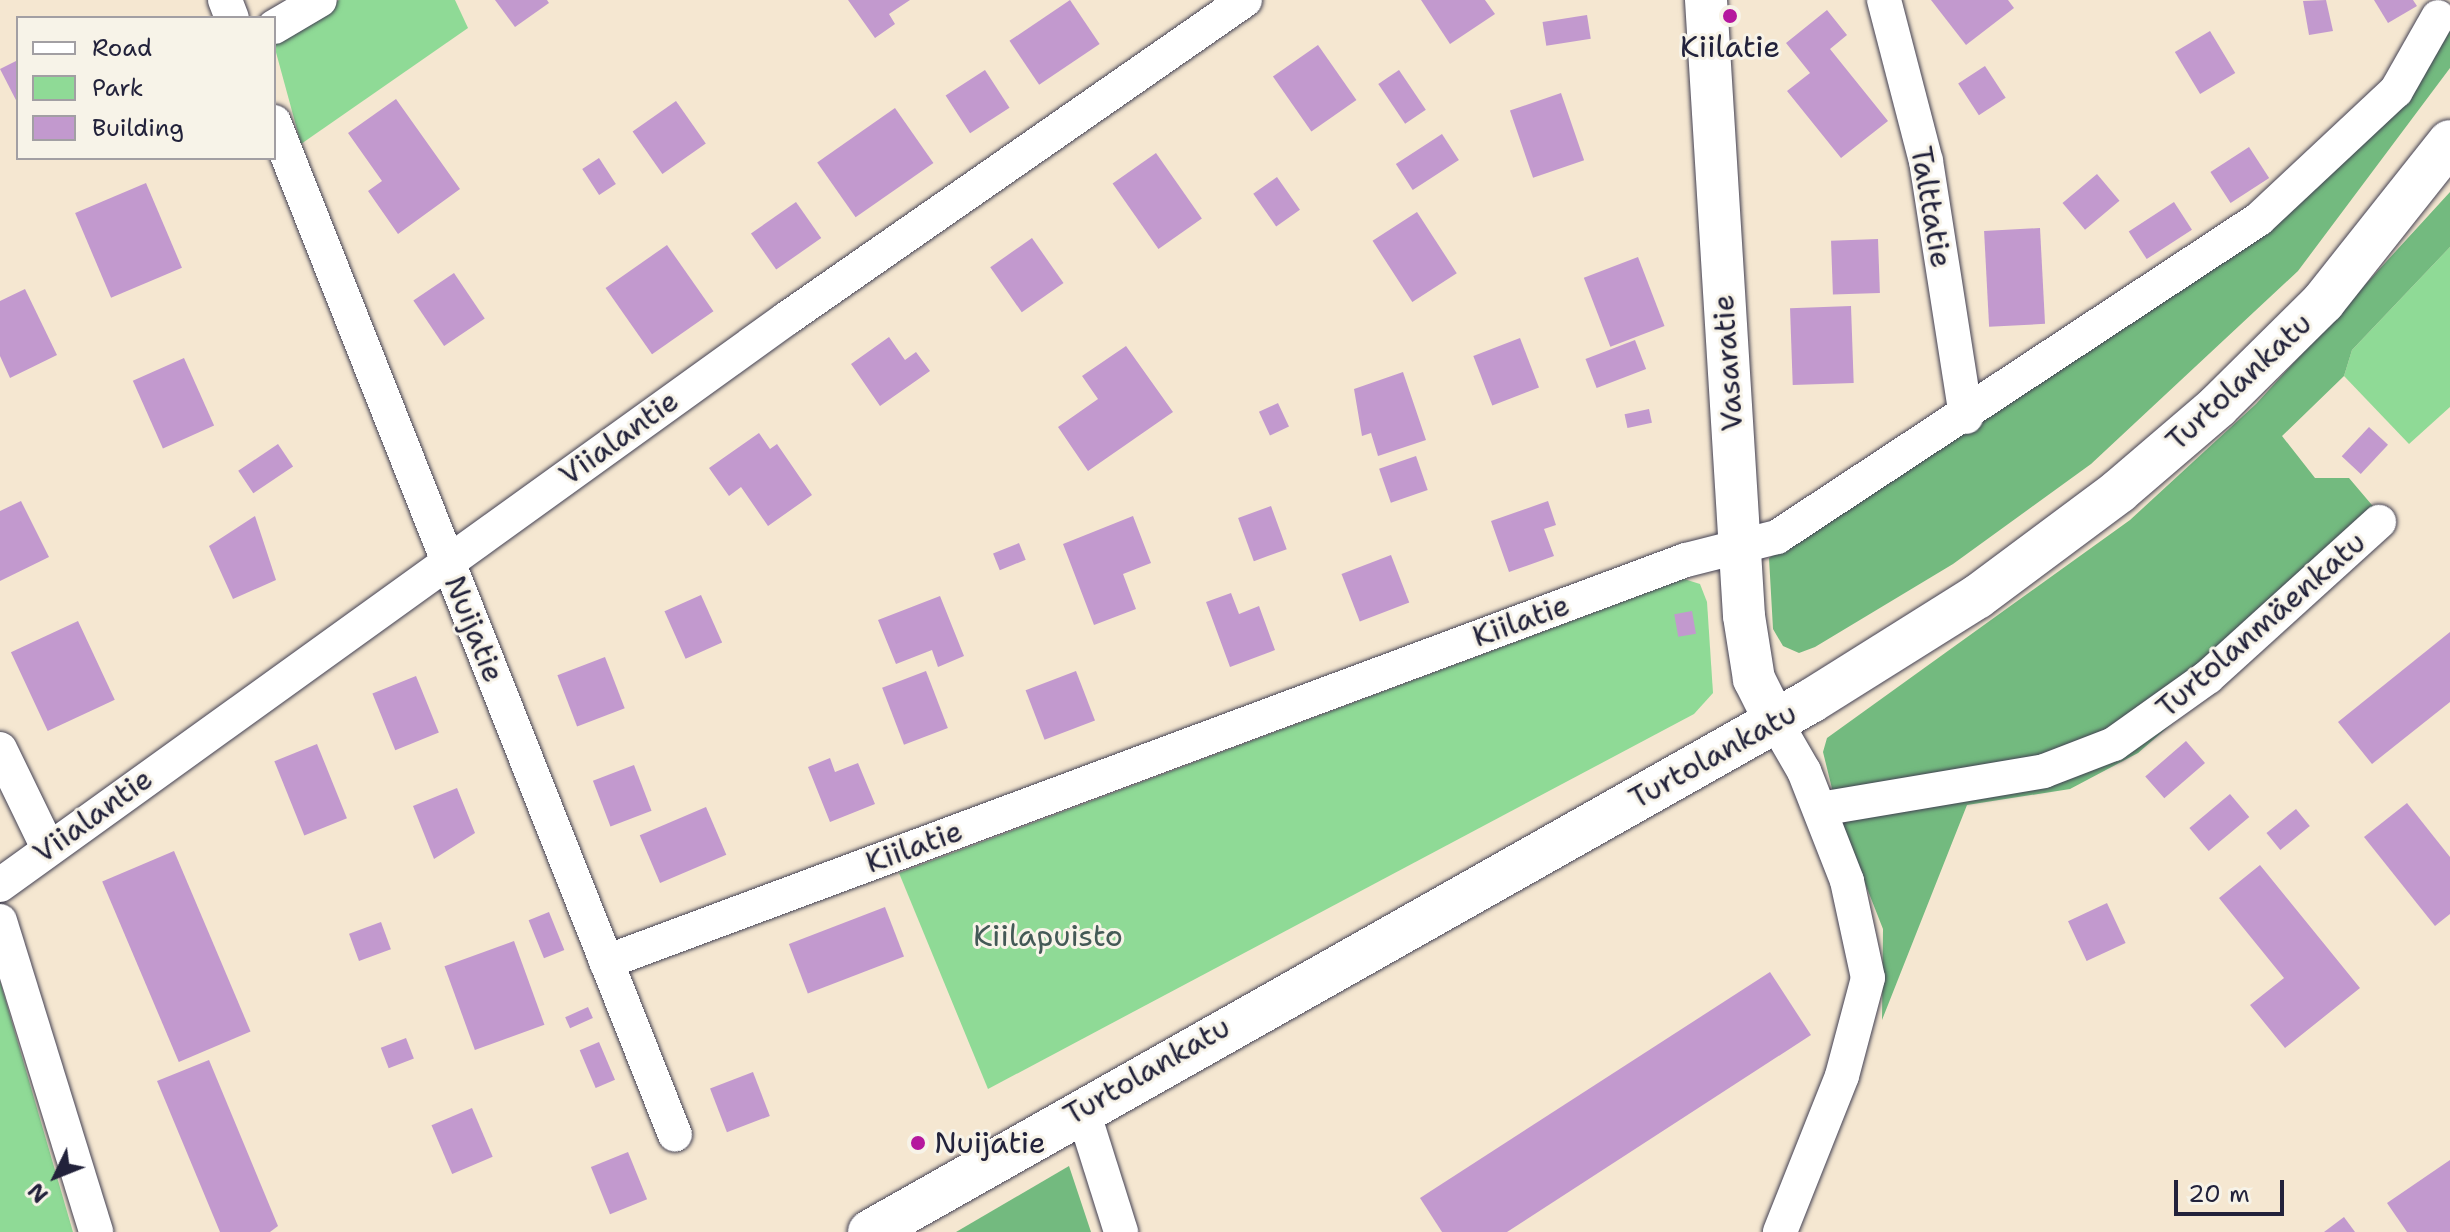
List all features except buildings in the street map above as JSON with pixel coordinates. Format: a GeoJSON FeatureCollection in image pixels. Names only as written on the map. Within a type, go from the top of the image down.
{"type":"FeatureCollection","features":[{"type":"Feature","properties":{"kind":"main road","name":"Turtolankatu"},"geometry":{"type":"LineString","coordinates":[[870,1232],[1082,1108],[1775,721],[1977,597],[2119,491],[2323,302],[2450,142]]}},
{"type":"Feature","properties":{"kind":"street"},"geometry":{"type":"LineString","coordinates":[[276,26],[320,0]]}},
{"type":"Feature","properties":{"kind":"street","name":"Viialantie"},"geometry":{"type":"LineString","coordinates":[[0,885],[447,562],[1245,0]]}},
{"type":"Feature","properties":{"kind":"street","name":"Vasaratie"},"geometry":{"type":"LineString","coordinates":[[1706,0],[1740,547],[1751,667],[1775,721]]}},
{"type":"Feature","properties":{"kind":"street","name":"Talttatie"},"geometry":{"type":"LineString","coordinates":[[1884,0],[1926,161],[1966,417]]}},
{"type":"Feature","properties":{"kind":"street","name":"Kiilatie"},"geometry":{"type":"LineString","coordinates":[[606,962],[1686,560],[1740,547],[1790,529],[1966,417],[2259,219],[2396,91],[2438,17]]}},
{"type":"Feature","properties":{"kind":"street","name":"Nuijatie"},"geometry":{"type":"LineString","coordinates":[[276,127],[675,1135]]}},
{"type":"Feature","properties":{"kind":"street","name":"Turtolanmäenkatu"},"geometry":{"type":"LineString","coordinates":[[1820,809],[2044,771],[2114,744],[2208,677],[2379,522]]}},
{"type":"Feature","properties":{"kind":"street"},"geometry":{"type":"LineString","coordinates":[[1775,721],[1820,809],[1861,925],[1868,978],[1842,1076],[1780,1232]]}},
{"type":"Feature","properties":{"kind":"street"},"geometry":{"type":"LineString","coordinates":[[0,749],[48,848]]}},
{"type":"Feature","properties":{"kind":"street"},"geometry":{"type":"LineString","coordinates":[[0,921],[96,1232]]}},
{"type":"Feature","properties":{"kind":"street"},"geometry":{"type":"LineString","coordinates":[[1082,1108],[1121,1232]]}},
{"type":"Feature","properties":{"kind":"green space"},"geometry":{"type":"Polygon","coordinates":[[[339,0],[455,0],[468,28],[301,144],[276,44],[339,0]]]}},
{"type":"Feature","properties":{"kind":"green space"},"geometry":{"type":"Polygon","coordinates":[[[2450,23],[2450,68],[2298,271],[2091,464],[1953,564],[1815,647],[1799,653],[1783,646],[1773,629],[1769,558],[2265,229],[2450,23]]]}},
{"type":"Feature","properties":{"kind":"green space"},"geometry":{"type":"Polygon","coordinates":[[[2450,192],[2450,247],[2352,350],[2344,376],[2282,436],[2315,478],[2349,478],[2394,531],[2138,753],[2070,789],[1967,805],[1882,1020],[1883,929],[1839,817],[1823,752],[1827,738],[2130,520],[2256,404],[2450,192]]]}},
{"type":"Feature","properties":{"kind":"green space"},"geometry":{"type":"Polygon","coordinates":[[[2450,247],[2450,407],[2409,444],[2344,376],[2352,350],[2450,247]]]}},
{"type":"Feature","properties":{"kind":"green space","name":"Kiilapuisto"},"geometry":{"type":"Polygon","coordinates":[[[1684,579],[1700,584],[1707,602],[1713,693],[1694,714],[988,1089],[899,873],[1684,579]]]}},
{"type":"Feature","properties":{"kind":"green space"},"geometry":{"type":"Polygon","coordinates":[[[0,981],[73,1232],[0,1232],[0,981]]]}},
{"type":"Feature","properties":{"kind":"green space"},"geometry":{"type":"Polygon","coordinates":[[[1069,1166],[1091,1232],[956,1232],[1069,1166]]]}},
{"type":"Feature","properties":{"kind":"place","name":"Kiilatie"},"geometry":{"type":"Point","coordinates":[1730,16]}},
{"type":"Feature","properties":{"kind":"place","name":"Nuijatie"},"geometry":{"type":"Point","coordinates":[918,1143]}}]}
